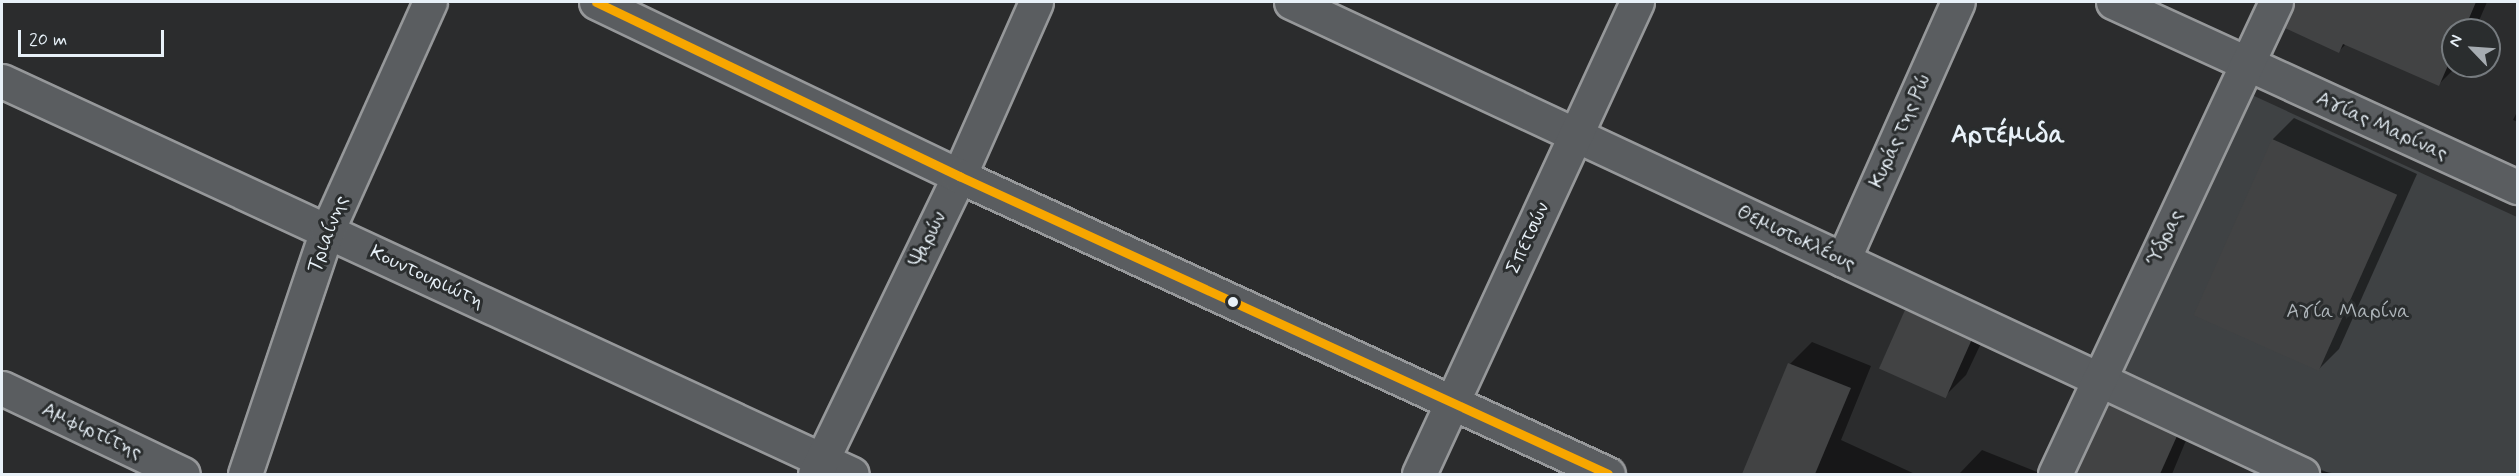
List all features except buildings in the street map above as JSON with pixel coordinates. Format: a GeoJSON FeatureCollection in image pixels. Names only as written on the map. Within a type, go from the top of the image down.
{"type":"FeatureCollection","features":[{"type":"Feature","properties":{"kind":"street","name":"Τριαίνης"},"geometry":{"type":"LineString","coordinates":[[245,474],[327,231],[430,2]]}},
{"type":"Feature","properties":{"kind":"street"},"geometry":{"type":"LineString","coordinates":[[596,2],[959,176],[1451,404],[1608,474]]}},
{"type":"Feature","properties":{"kind":"street","name":"Ψαρών"},"geometry":{"type":"LineString","coordinates":[[818,467],[959,176],[1036,2]]}},
{"type":"Feature","properties":{"kind":"street","name":"Θεμιστοκλέους"},"geometry":{"type":"LineString","coordinates":[[1291,2],[2302,474]]}},
{"type":"Feature","properties":{"kind":"street","name":"Σπετσών"},"geometry":{"type":"LineString","coordinates":[[1419,474],[1637,2]]}},
{"type":"Feature","properties":{"kind":"street","name":"Κυράς της Ρώ"},"geometry":{"type":"LineString","coordinates":[[1843,260],[1958,2]]}},
{"type":"Feature","properties":{"kind":"street","name":"Αγίας Μαρίνας"},"geometry":{"type":"LineString","coordinates":[[2112,2],[2517,187]]}},
{"type":"Feature","properties":{"kind":"street","name":"Ύδρας"},"geometry":{"type":"LineString","coordinates":[[2055,474],[2276,2]]}},
{"type":"Feature","properties":{"kind":"street","name":"Κουντουριώτη"},"geometry":{"type":"LineString","coordinates":[[2,81],[327,231],[818,467],[852,474]]}},
{"type":"Feature","properties":{"kind":"street","name":"Αμφιρτίτης"},"geometry":{"type":"LineString","coordinates":[[2,388],[183,474]]}},
{"type":"Feature","properties":{"kind":"green space","name":"Αγία Μαρίνα"},"geometry":{"type":"Polygon","coordinates":[[[2239,89],[2517,217],[2517,474],[2331,474],[2108,373],[2239,89]]]}},
{"type":"Feature","properties":{"kind":"transit line"},"geometry":{"type":"LineString","coordinates":[[596,2],[959,176],[1608,474]]}},
{"type":"Feature","properties":{"kind":"district","name":"Αρτέμιδα"},"geometry":{"type":"Point","coordinates":[2008,136]}}]}
